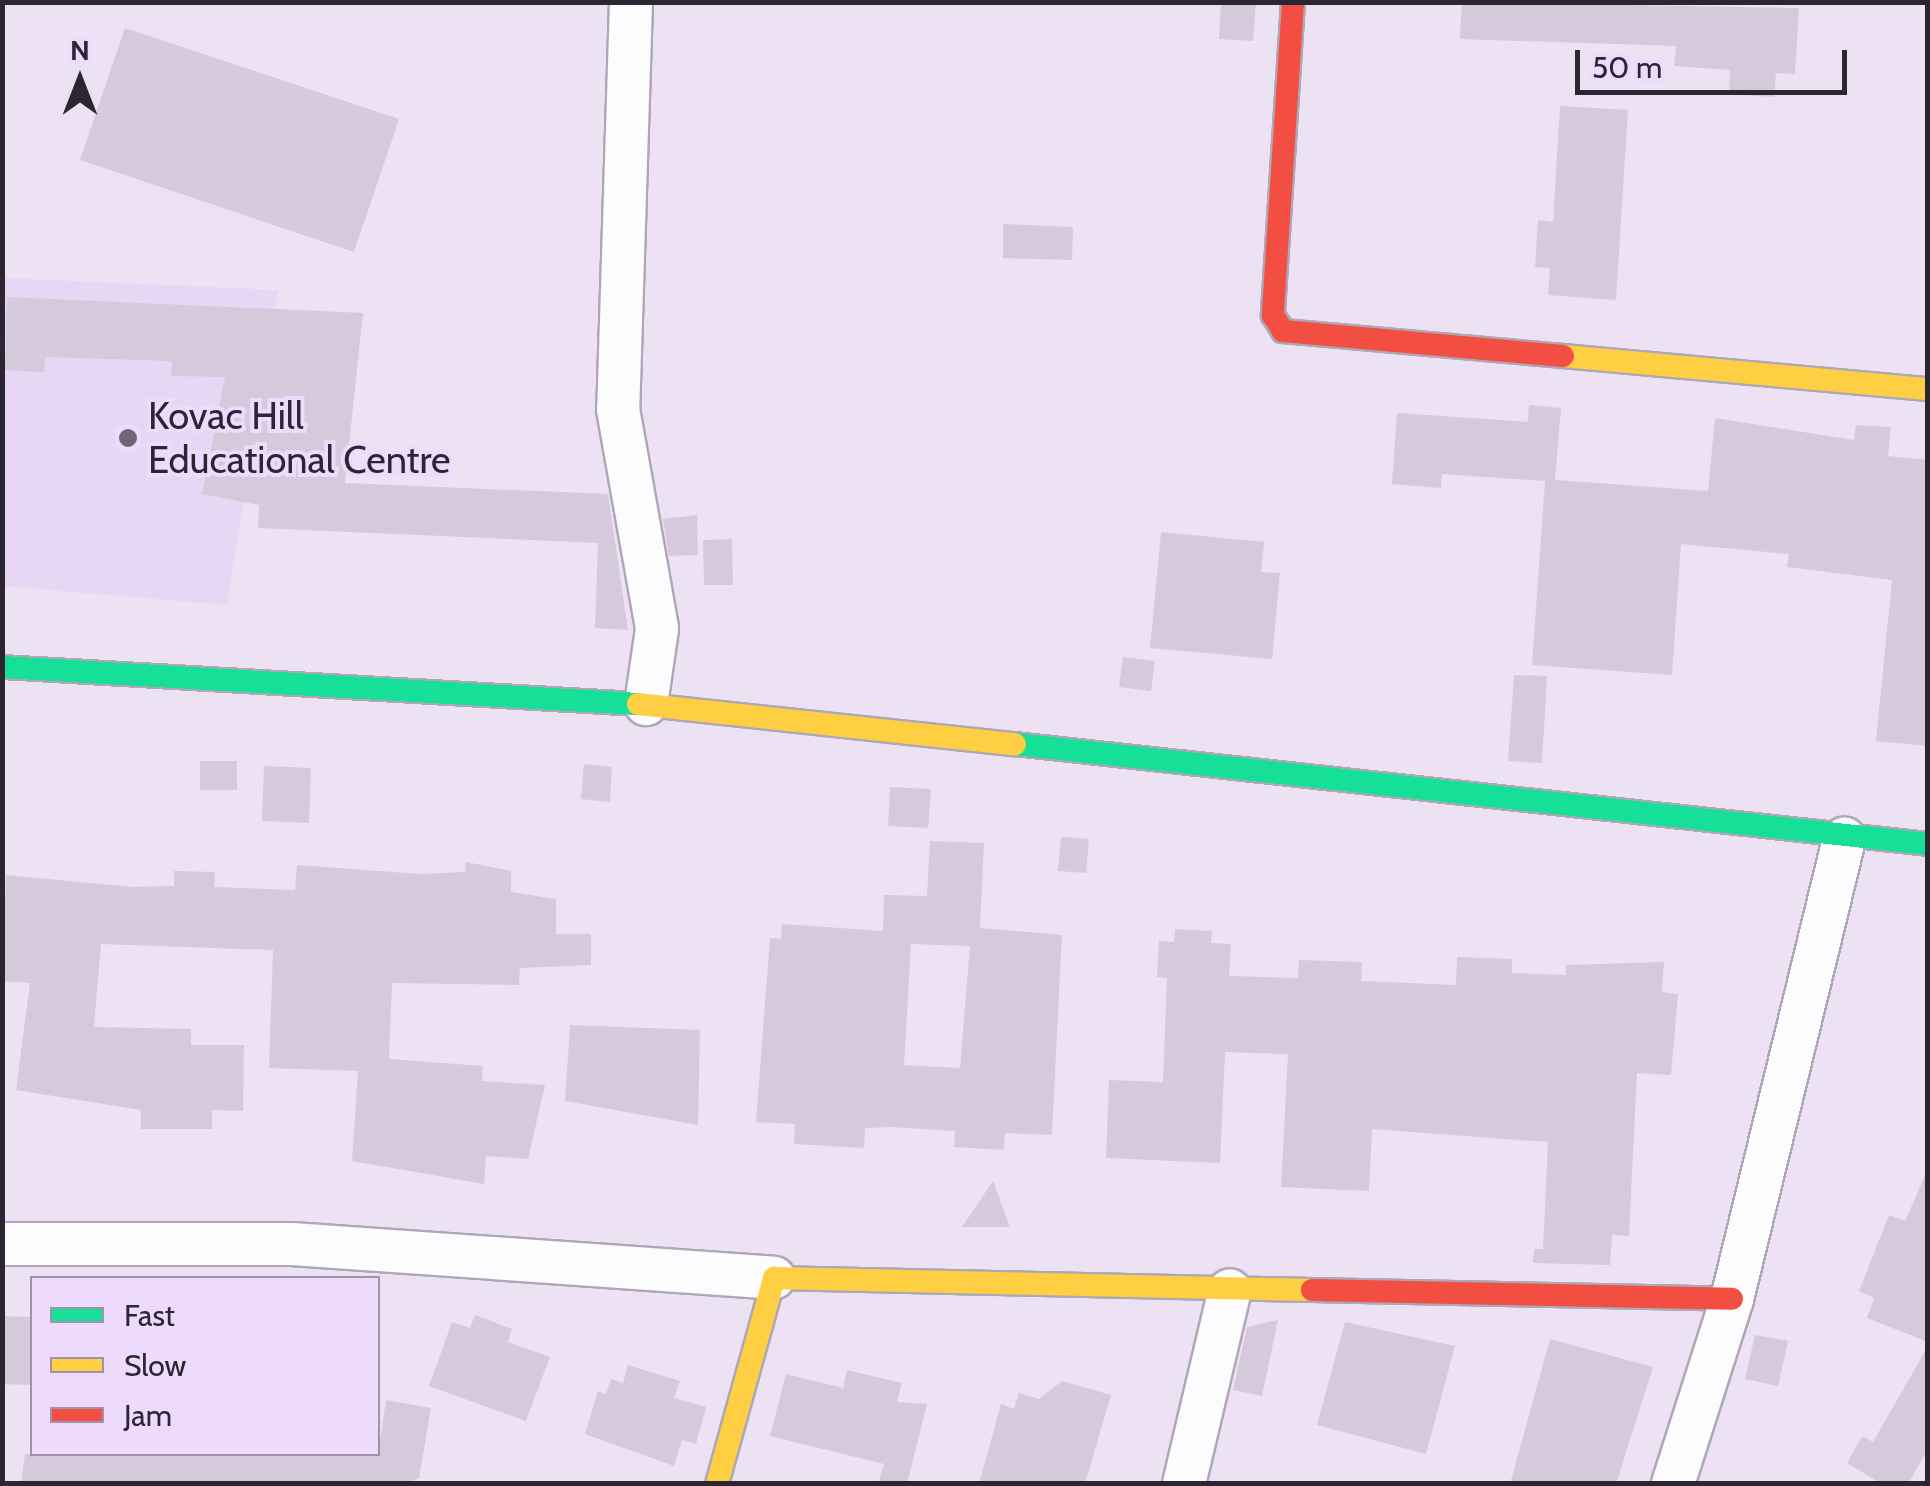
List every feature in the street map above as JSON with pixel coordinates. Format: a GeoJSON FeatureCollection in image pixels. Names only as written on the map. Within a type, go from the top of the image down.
{"type":"FeatureCollection","features":[{"type":"Feature","properties":{"kind":"street"},"geometry":{"type":"LineString","coordinates":[[631,2],[618,409],[657,628],[646,704]]}},
{"type":"Feature","properties":{"kind":"street"},"geometry":{"type":"LineString","coordinates":[[1292,2],[1273,315],[1283,332],[1928,389]]}},
{"type":"Feature","properties":{"kind":"street"},"geometry":{"type":"LineString","coordinates":[[2,668],[646,704],[1844,838],[1928,844]]}},
{"type":"Feature","properties":{"kind":"street"},"geometry":{"type":"LineString","coordinates":[[1673,1484],[1732,1299],[1844,838]]}},
{"type":"Feature","properties":{"kind":"street"},"geometry":{"type":"LineString","coordinates":[[2,1244],[292,1244],[774,1278],[1732,1299]]}},
{"type":"Feature","properties":{"kind":"street"},"geometry":{"type":"LineString","coordinates":[[717,1484],[774,1278]]}},
{"type":"Feature","properties":{"kind":"street"},"geometry":{"type":"LineString","coordinates":[[1184,1484],[1230,1290]]}},
{"type":"Feature","properties":{"kind":"shaded area","name":"Kovac Hill Educational Centre"},"geometry":{"type":"Polygon","coordinates":[[[3,278],[278,290],[227,605],[3,586],[3,278]]]}},
{"type":"Feature","properties":{"kind":"building"},"geometry":{"type":"Polygon","coordinates":[[[1221,2],[1256,2],[1253,41],[1219,39],[1221,2]]]}},
{"type":"Feature","properties":{"kind":"building"},"geometry":{"type":"Polygon","coordinates":[[[1462,2],[1799,8],[1795,74],[1776,73],[1774,97],[1729,94],[1730,70],[1674,66],[1676,46],[1460,39],[1462,2]]]}},
{"type":"Feature","properties":{"kind":"building"},"geometry":{"type":"Polygon","coordinates":[[[125,28],[399,119],[354,252],[80,160],[125,28]]]}},
{"type":"Feature","properties":{"kind":"building"},"geometry":{"type":"Polygon","coordinates":[[[1560,106],[1628,110],[1616,300],[1548,295],[1550,268],[1535,267],[1538,220],[1553,222],[1560,106]]]}},
{"type":"Feature","properties":{"kind":"building"},"geometry":{"type":"Polygon","coordinates":[[[1003,224],[1073,227],[1072,260],[1003,258],[1003,224]]]}},
{"type":"Feature","properties":{"kind":"building"},"geometry":{"type":"Polygon","coordinates":[[[7,297],[363,313],[345,483],[608,494],[628,630],[595,628],[598,543],[258,528],[259,505],[202,494],[225,377],[171,376],[172,361],[45,357],[44,372],[5,370],[7,297]]]}},
{"type":"Feature","properties":{"kind":"building"},"geometry":{"type":"Polygon","coordinates":[[[1529,405],[1561,408],[1555,480],[1708,491],[1715,418],[1854,440],[1856,425],[1891,427],[1888,456],[1928,460],[1928,746],[1876,741],[1892,580],[1787,567],[1789,554],[1681,544],[1672,675],[1532,665],[1545,481],[1442,474],[1441,488],[1392,484],[1397,413],[1528,422],[1529,405]]]}},
{"type":"Feature","properties":{"kind":"building"},"geometry":{"type":"Polygon","coordinates":[[[697,515],[698,555],[669,556],[663,519],[697,515]]]}},
{"type":"Feature","properties":{"kind":"building"},"geometry":{"type":"Polygon","coordinates":[[[1161,532],[1264,542],[1261,572],[1280,573],[1272,659],[1150,648],[1161,532]]]}},
{"type":"Feature","properties":{"kind":"building"},"geometry":{"type":"Polygon","coordinates":[[[732,539],[733,585],[704,585],[703,540],[732,539]]]}},
{"type":"Feature","properties":{"kind":"building"},"geometry":{"type":"Polygon","coordinates":[[[1123,657],[1155,661],[1151,691],[1119,687],[1123,657]]]}},
{"type":"Feature","properties":{"kind":"building"},"geometry":{"type":"Polygon","coordinates":[[[1514,675],[1547,676],[1542,763],[1508,761],[1514,675]]]}},
{"type":"Feature","properties":{"kind":"building"},"geometry":{"type":"Polygon","coordinates":[[[200,761],[237,761],[237,790],[200,790],[200,761]]]}},
{"type":"Feature","properties":{"kind":"building"},"geometry":{"type":"Polygon","coordinates":[[[584,764],[612,767],[610,802],[581,799],[584,764]]]}},
{"type":"Feature","properties":{"kind":"building"},"geometry":{"type":"Polygon","coordinates":[[[264,766],[311,768],[309,823],[262,821],[264,766]]]}},
{"type":"Feature","properties":{"kind":"building"},"geometry":{"type":"Polygon","coordinates":[[[890,787],[931,789],[928,828],[888,826],[890,787]]]}},
{"type":"Feature","properties":{"kind":"building"},"geometry":{"type":"Polygon","coordinates":[[[1061,837],[1089,839],[1086,873],[1058,871],[1061,837]]]}},
{"type":"Feature","properties":{"kind":"building"},"geometry":{"type":"Polygon","coordinates":[[[930,841],[984,843],[980,928],[1062,935],[1052,1135],[1005,1133],[1004,1150],[954,1147],[955,1131],[865,1128],[864,1148],[794,1144],[795,1124],[756,1122],[770,938],[781,939],[782,924],[883,931],[884,895],[927,896],[930,841]],[[911,944],[904,1065],[960,1068],[970,946],[911,944]]]}},
{"type":"Feature","properties":{"kind":"building"},"geometry":{"type":"Polygon","coordinates":[[[466,862],[511,871],[511,892],[556,899],[556,934],[591,934],[591,965],[520,968],[519,985],[392,983],[389,1059],[483,1066],[482,1081],[545,1085],[528,1159],[486,1156],[484,1184],[352,1161],[358,1071],[269,1068],[273,950],[101,944],[94,1027],[191,1029],[191,1045],[244,1045],[243,1111],[212,1110],[212,1129],[141,1129],[141,1110],[16,1090],[30,983],[2,981],[6,875],[132,887],[174,886],[174,871],[215,872],[214,887],[295,890],[297,865],[420,874],[465,872],[466,862]]]}},
{"type":"Feature","properties":{"kind":"building"},"geometry":{"type":"Polygon","coordinates":[[[1175,929],[1212,931],[1211,943],[1231,944],[1229,976],[1298,978],[1299,960],[1362,962],[1361,981],[1456,985],[1457,957],[1512,959],[1512,973],[1566,975],[1566,965],[1664,962],[1662,992],[1678,994],[1671,1075],[1637,1073],[1629,1236],[1612,1235],[1610,1265],[1533,1263],[1534,1249],[1543,1249],[1548,1142],[1372,1129],[1369,1191],[1281,1187],[1288,1054],[1225,1052],[1220,1163],[1106,1158],[1109,1080],[1163,1082],[1167,978],[1157,977],[1159,941],[1174,942],[1175,929]]]}},
{"type":"Feature","properties":{"kind":"building"},"geometry":{"type":"Polygon","coordinates":[[[570,1025],[700,1030],[698,1125],[565,1101],[570,1025]]]}},
{"type":"Feature","properties":{"kind":"building"},"geometry":{"type":"Polygon","coordinates":[[[1928,1169],[1928,1342],[1867,1318],[1874,1298],[1859,1291],[1889,1215],[1905,1221],[1928,1169]]]}},
{"type":"Feature","properties":{"kind":"building"},"geometry":{"type":"Polygon","coordinates":[[[993,1181],[1010,1227],[962,1227],[993,1181]]]}},
{"type":"Feature","properties":{"kind":"building"},"geometry":{"type":"Polygon","coordinates":[[[475,1315],[512,1329],[508,1342],[550,1357],[526,1421],[429,1386],[452,1322],[470,1328],[475,1315]]]}},
{"type":"Feature","properties":{"kind":"building"},"geometry":{"type":"Polygon","coordinates":[[[2,1316],[30,1317],[30,1385],[2,1384],[2,1316]]]}},
{"type":"Feature","properties":{"kind":"building"},"geometry":{"type":"Polygon","coordinates":[[[1278,1320],[1262,1396],[1233,1390],[1247,1327],[1278,1320]]]}},
{"type":"Feature","properties":{"kind":"building"},"geometry":{"type":"Polygon","coordinates":[[[1345,1322],[1455,1346],[1426,1454],[1317,1425],[1345,1322]]]}},
{"type":"Feature","properties":{"kind":"building"},"geometry":{"type":"Polygon","coordinates":[[[1755,1335],[1788,1341],[1778,1386],[1745,1379],[1755,1335]]]}},
{"type":"Feature","properties":{"kind":"building"},"geometry":{"type":"Polygon","coordinates":[[[1550,1339],[1653,1367],[1616,1484],[1510,1484],[1550,1339]]]}},
{"type":"Feature","properties":{"kind":"building"},"geometry":{"type":"Polygon","coordinates":[[[1928,1346],[1928,1449],[1908,1484],[1882,1484],[1847,1463],[1862,1436],[1873,1442],[1928,1346]]]}},
{"type":"Feature","properties":{"kind":"building"},"geometry":{"type":"Polygon","coordinates":[[[628,1365],[680,1381],[674,1398],[706,1407],[696,1444],[682,1440],[674,1466],[585,1434],[598,1391],[606,1394],[611,1379],[623,1383],[628,1365]]]}},
{"type":"Feature","properties":{"kind":"building"},"geometry":{"type":"Polygon","coordinates":[[[847,1370],[902,1383],[897,1402],[927,1404],[907,1484],[878,1484],[884,1464],[770,1436],[786,1374],[843,1388],[847,1370]]]}},
{"type":"Feature","properties":{"kind":"building"},"geometry":{"type":"Polygon","coordinates":[[[1062,1381],[1111,1395],[1085,1484],[979,1484],[1001,1404],[1014,1409],[1019,1393],[1039,1399],[1062,1381]]]}},
{"type":"Feature","properties":{"kind":"building"},"geometry":{"type":"Polygon","coordinates":[[[386,1400],[431,1408],[419,1478],[407,1484],[21,1484],[25,1454],[380,1456],[386,1400]]]}},
{"type":"Feature","properties":{"kind":"traffic: fast"},"geometry":{"type":"LineString","coordinates":[[2,667],[638,704]]}},
{"type":"Feature","properties":{"kind":"traffic: fast"},"geometry":{"type":"LineString","coordinates":[[1015,744],[1928,844]]}},
{"type":"Feature","properties":{"kind":"traffic: slow"},"geometry":{"type":"LineString","coordinates":[[1563,356],[1928,389]]}},
{"type":"Feature","properties":{"kind":"traffic: slow"},"geometry":{"type":"LineString","coordinates":[[638,704],[1015,744]]}},
{"type":"Feature","properties":{"kind":"traffic: slow"},"geometry":{"type":"LineString","coordinates":[[717,1484],[774,1278],[1312,1290]]}},
{"type":"Feature","properties":{"kind":"traffic: jam"},"geometry":{"type":"LineString","coordinates":[[1293,2],[1273,315],[1283,331],[1563,356]]}},
{"type":"Feature","properties":{"kind":"traffic: jam"},"geometry":{"type":"LineString","coordinates":[[1312,1290],[1732,1299]]}},
{"type":"Feature","properties":{"kind":"place","name":"Kovac Hill Educational Centre"},"geometry":{"type":"Point","coordinates":[128,438]}}]}
